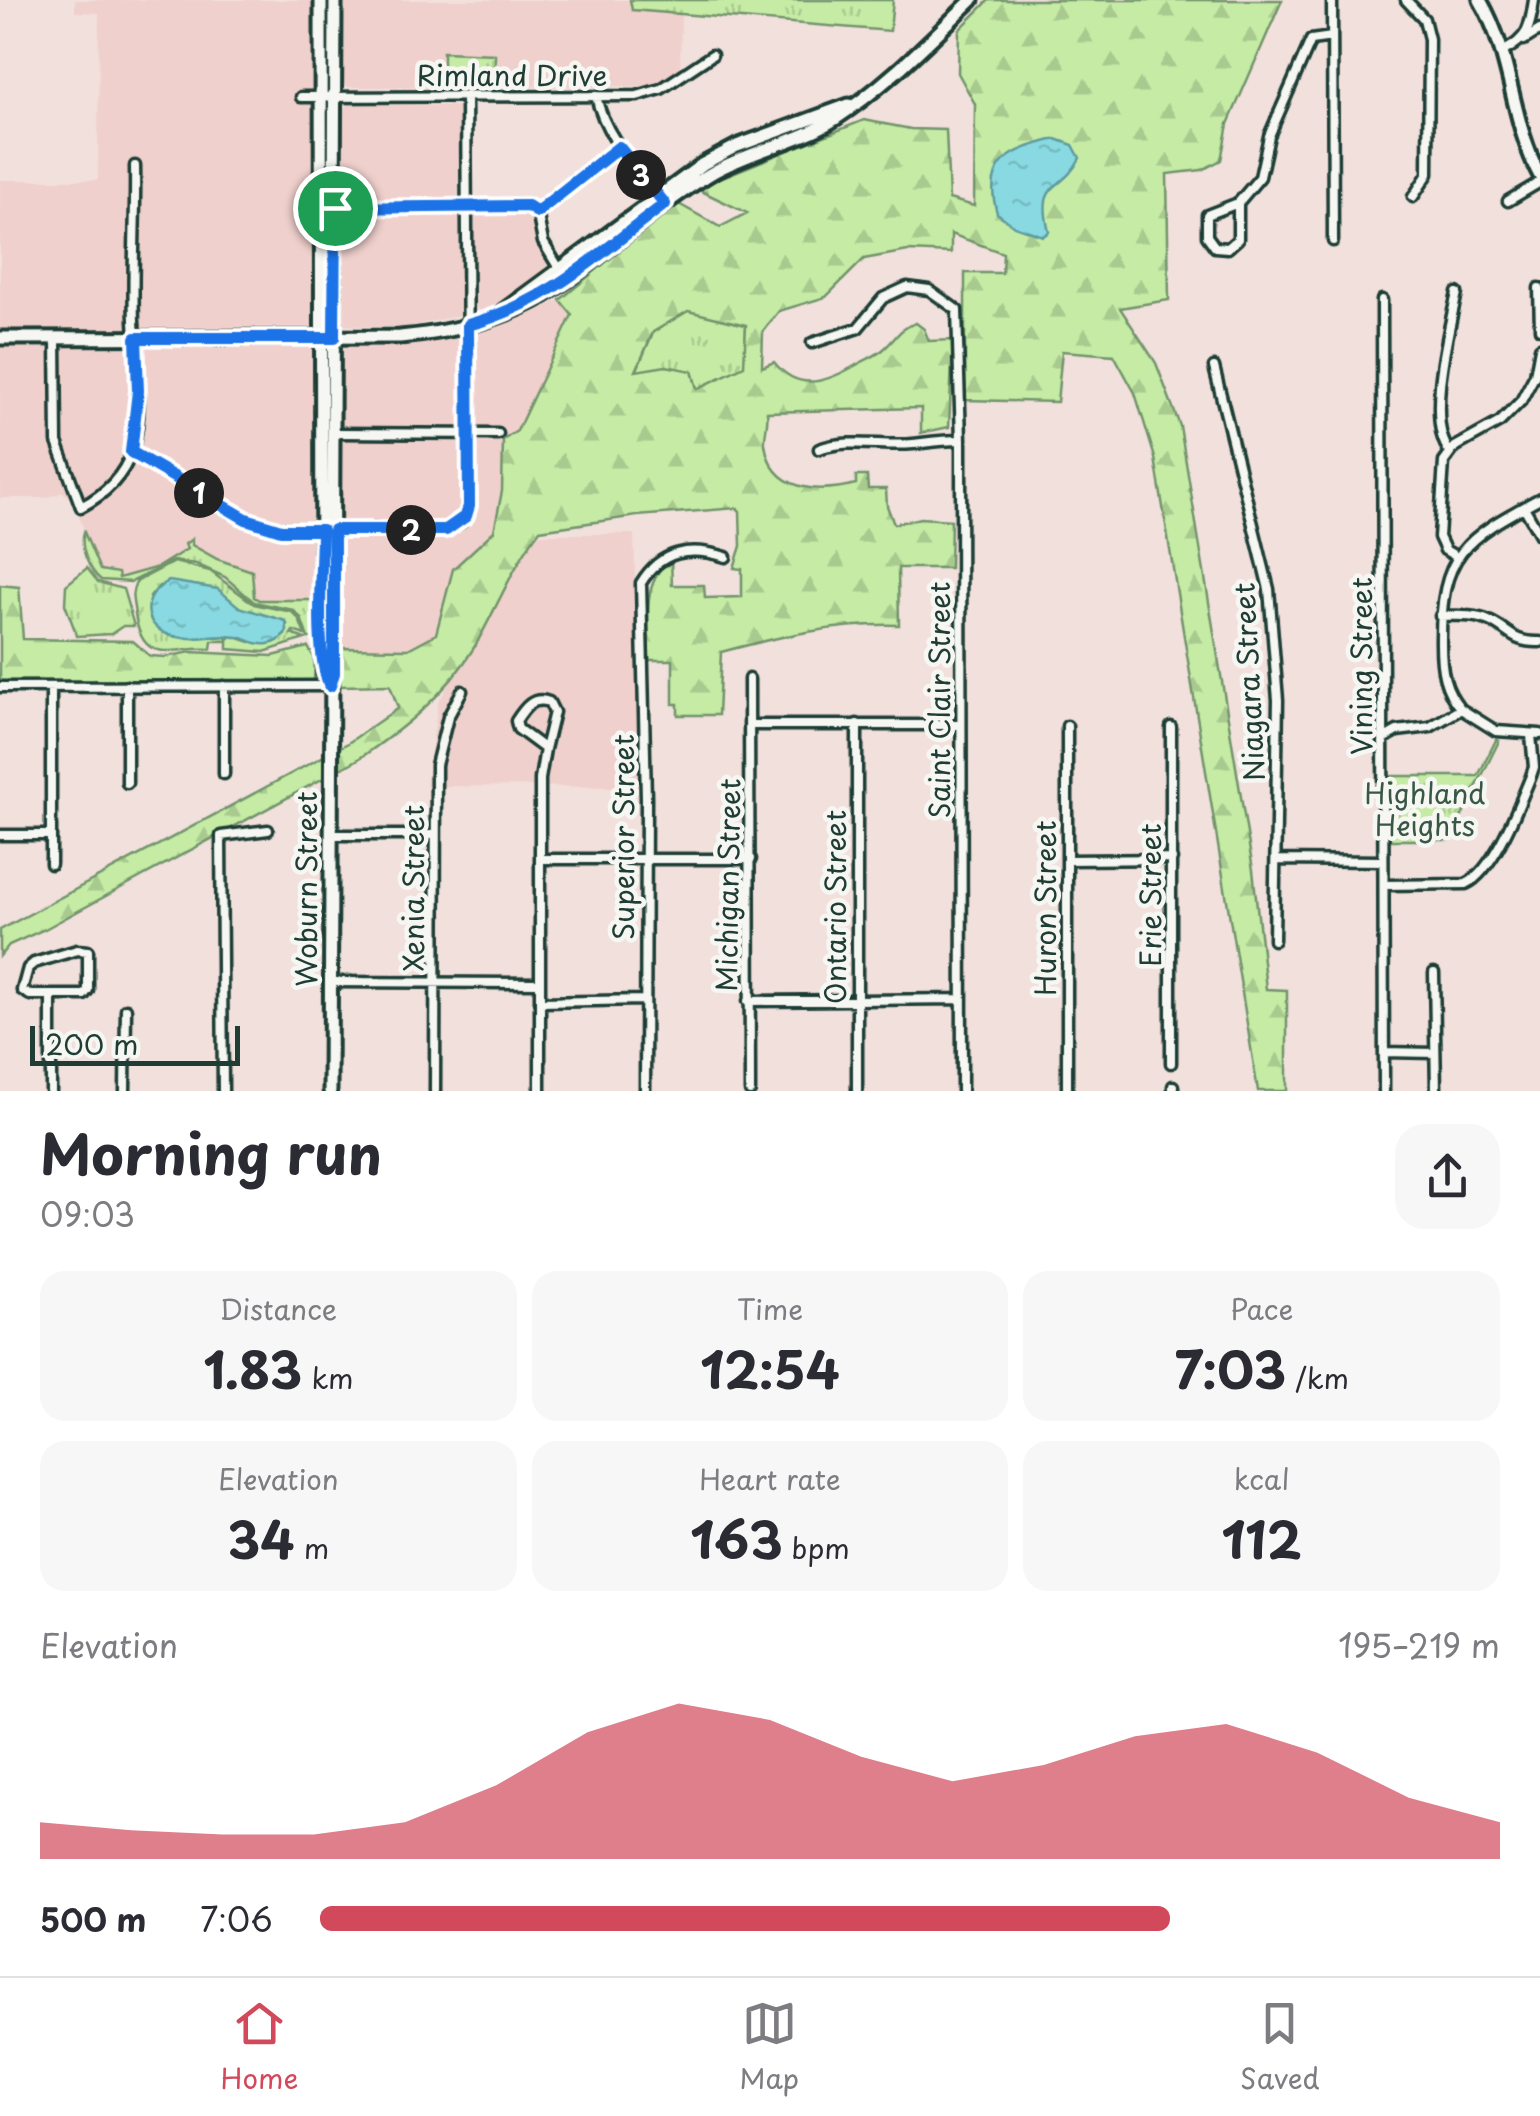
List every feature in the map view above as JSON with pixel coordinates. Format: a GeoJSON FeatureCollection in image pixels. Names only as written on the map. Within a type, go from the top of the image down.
{"type":"FeatureCollection","features":[{"type":"Feature","properties":{"kind":"main road","name":"Woburn Street"},"geometry":{"type":"LineString","coordinates":[[322,0],[335,208],[328,338],[334,433],[322,654],[330,686],[330,1091]]}},
{"type":"Feature","properties":{"kind":"main road","name":"Woburn Street"},"geometry":{"type":"LineString","coordinates":[[328,530],[328,97],[335,0]]}},
{"type":"Feature","properties":{"kind":"main road"},"geometry":{"type":"LineString","coordinates":[[0,338],[418,335],[500,314],[514,300],[563,275],[703,164],[737,146],[853,104],[895,75],[972,0]]}},
{"type":"Feature","properties":{"kind":"main road"},"geometry":{"type":"LineString","coordinates":[[1480,0],[1504,51],[1524,138],[1540,179]]}},
{"type":"Feature","properties":{"kind":"street"},"geometry":{"type":"LineString","coordinates":[[1332,0],[1333,241]]}},
{"type":"Feature","properties":{"kind":"street"},"geometry":{"type":"LineString","coordinates":[[1406,0],[1424,20],[1429,39],[1428,174],[1413,198]]}},
{"type":"Feature","properties":{"kind":"street"},"geometry":{"type":"LineString","coordinates":[[1520,42],[1531,22],[1534,0]]}},
{"type":"Feature","properties":{"kind":"street"},"geometry":{"type":"LineString","coordinates":[[1504,51],[1540,30]]}},
{"type":"Feature","properties":{"kind":"street"},"geometry":{"type":"LineString","coordinates":[[1238,203],[1238,239],[1228,248],[1215,248],[1207,236],[1207,216],[1238,203],[1258,182],[1269,136],[1310,40],[1332,37]]}},
{"type":"Feature","properties":{"kind":"street","name":"Rimland Drive"},"geometry":{"type":"LineString","coordinates":[[301,97],[648,94],[712,54]]}},
{"type":"Feature","properties":{"kind":"street"},"geometry":{"type":"LineString","coordinates":[[131,452],[246,519],[281,530],[446,530],[462,522],[469,506],[466,96]]}},
{"type":"Feature","properties":{"kind":"street"},"geometry":{"type":"LineString","coordinates":[[596,96],[604,124],[662,200]]}},
{"type":"Feature","properties":{"kind":"street"},"geometry":{"type":"LineString","coordinates":[[537,212],[619,147]]}},
{"type":"Feature","properties":{"kind":"street"},"geometry":{"type":"LineString","coordinates":[[56,338],[56,442],[81,507],[110,486],[131,452],[138,391],[135,166]]}},
{"type":"Feature","properties":{"kind":"street"},"geometry":{"type":"LineString","coordinates":[[1508,201],[1540,179]]}},
{"type":"Feature","properties":{"kind":"street"},"geometry":{"type":"LineString","coordinates":[[335,208],[528,206],[537,212],[543,242],[563,275]]}},
{"type":"Feature","properties":{"kind":"street","name":"Saint Clair Street"},"geometry":{"type":"LineString","coordinates":[[812,343],[858,328],[884,298],[906,287],[929,290],[957,310],[961,440],[962,1091]]}},
{"type":"Feature","properties":{"kind":"street"},"geometry":{"type":"LineString","coordinates":[[1539,288],[1540,330]]}},
{"type":"Feature","properties":{"kind":"street"},"geometry":{"type":"LineString","coordinates":[[1450,452],[1440,432],[1441,363],[1456,293]]}},
{"type":"Feature","properties":{"kind":"street","name":"Vining Street"},"geometry":{"type":"LineString","coordinates":[[1382,300],[1384,1091]]}},
{"type":"Feature","properties":{"kind":"street"},"geometry":{"type":"LineString","coordinates":[[1457,557],[1445,550],[1439,536],[1441,472],[1450,452],[1500,422],[1521,401],[1535,375],[1540,348]]}},
{"type":"Feature","properties":{"kind":"street","name":"Niagara Street"},"geometry":{"type":"LineString","coordinates":[[1214,367],[1269,589],[1278,700],[1274,940]]}},
{"type":"Feature","properties":{"kind":"street"},"geometry":{"type":"LineString","coordinates":[[334,433],[498,434]]}},
{"type":"Feature","properties":{"kind":"street"},"geometry":{"type":"LineString","coordinates":[[819,448],[833,444],[961,440]]}},
{"type":"Feature","properties":{"kind":"street"},"geometry":{"type":"LineString","coordinates":[[1384,886],[1448,885],[1475,880],[1489,864],[1531,776],[1535,734],[1496,730],[1453,700],[1444,678],[1440,616],[1444,584],[1457,557],[1482,532],[1540,498]]}},
{"type":"Feature","properties":{"kind":"street"},"geometry":{"type":"LineString","coordinates":[[1524,506],[1540,536]]}},
{"type":"Feature","properties":{"kind":"street","name":"Superior Street"},"geometry":{"type":"LineString","coordinates":[[645,1091],[641,583],[650,568],[666,556],[726,557]]}},
{"type":"Feature","properties":{"kind":"street"},"geometry":{"type":"LineString","coordinates":[[1440,616],[1478,616],[1524,642],[1540,642]]}},
{"type":"Feature","properties":{"kind":"street","name":"Michigan Street"},"geometry":{"type":"LineString","coordinates":[[749,678],[750,1091]]}},
{"type":"Feature","properties":{"kind":"street"},"geometry":{"type":"LineString","coordinates":[[50,686],[51,864]]}},
{"type":"Feature","properties":{"kind":"street"},"geometry":{"type":"LineString","coordinates":[[127,686],[127,783]]}},
{"type":"Feature","properties":{"kind":"street"},"geometry":{"type":"LineString","coordinates":[[224,686],[224,774]]}},
{"type":"Feature","properties":{"kind":"street"},"geometry":{"type":"LineString","coordinates":[[0,687],[330,686]]}},
{"type":"Feature","properties":{"kind":"street","name":"Xenia Street"},"geometry":{"type":"LineString","coordinates":[[434,1091],[436,764],[448,718],[462,691]]}},
{"type":"Feature","properties":{"kind":"street"},"geometry":{"type":"LineString","coordinates":[[540,1091],[541,774],[554,712],[549,702],[540,698],[516,721],[518,728],[545,749]]}},
{"type":"Feature","properties":{"kind":"street"},"geometry":{"type":"LineString","coordinates":[[1382,739],[1397,732],[1430,727],[1461,709]]}},
{"type":"Feature","properties":{"kind":"street","name":"Ontario Street"},"geometry":{"type":"LineString","coordinates":[[857,724],[857,1091]]}},
{"type":"Feature","properties":{"kind":"street"},"geometry":{"type":"LineString","coordinates":[[751,725],[961,725]]}},
{"type":"Feature","properties":{"kind":"street","name":"Huron Street"},"geometry":{"type":"LineString","coordinates":[[1067,726],[1067,1091]]}},
{"type":"Feature","properties":{"kind":"street","name":"Erie Street"},"geometry":{"type":"LineString","coordinates":[[1171,1063],[1172,726]]}},
{"type":"Feature","properties":{"kind":"street"},"geometry":{"type":"LineString","coordinates":[[223,1091],[221,836],[268,830]]}},
{"type":"Feature","properties":{"kind":"street"},"geometry":{"type":"LineString","coordinates":[[0,834],[51,834]]}},
{"type":"Feature","properties":{"kind":"street"},"geometry":{"type":"LineString","coordinates":[[330,835],[435,834]]}},
{"type":"Feature","properties":{"kind":"street"},"geometry":{"type":"LineString","coordinates":[[540,859],[751,859]]}},
{"type":"Feature","properties":{"kind":"street"},"geometry":{"type":"LineString","coordinates":[[1067,860],[1172,859]]}},
{"type":"Feature","properties":{"kind":"street"},"geometry":{"type":"LineString","coordinates":[[1277,860],[1384,860]]}},
{"type":"Feature","properties":{"kind":"street"},"geometry":{"type":"LineString","coordinates":[[77,950],[88,951],[88,990],[84,995],[51,995],[30,995],[22,990],[28,968],[77,950]]}},
{"type":"Feature","properties":{"kind":"street"},"geometry":{"type":"LineString","coordinates":[[1434,973],[1436,1091]]}},
{"type":"Feature","properties":{"kind":"street"},"geometry":{"type":"LineString","coordinates":[[330,982],[540,983]]}},
{"type":"Feature","properties":{"kind":"street"},"geometry":{"type":"LineString","coordinates":[[50,1091],[51,995]]}},
{"type":"Feature","properties":{"kind":"street"},"geometry":{"type":"LineString","coordinates":[[540,1002],[644,1000]]}},
{"type":"Feature","properties":{"kind":"street"},"geometry":{"type":"LineString","coordinates":[[748,1001],[962,1000]]}},
{"type":"Feature","properties":{"kind":"street"},"geometry":{"type":"LineString","coordinates":[[125,1091],[126,1010]]}},
{"type":"Feature","properties":{"kind":"street"},"geometry":{"type":"LineString","coordinates":[[1384,1052],[1435,1052]]}},
{"type":"Feature","properties":{"kind":"shaded area"},"geometry":{"type":"Polygon","coordinates":[[[75,0],[319,0],[313,329],[0,331],[0,180],[98,180],[99,13],[75,12],[75,0]]]}},
{"type":"Feature","properties":{"kind":"shaded area"},"geometry":{"type":"Polygon","coordinates":[[[338,0],[893,0],[890,31],[681,14],[680,86],[348,87],[339,80],[338,0]]]}},
{"type":"Feature","properties":{"kind":"shaded area"},"geometry":{"type":"Polygon","coordinates":[[[349,104],[460,106],[461,201],[340,201],[338,112],[349,104]]]}},
{"type":"Feature","properties":{"kind":"shaded area"},"geometry":{"type":"Polygon","coordinates":[[[478,210],[534,213],[553,270],[518,295],[480,311],[472,304],[472,217],[478,210]]]}},
{"type":"Feature","properties":{"kind":"shaded area"},"geometry":{"type":"Polygon","coordinates":[[[348,211],[462,213],[461,315],[402,328],[342,325],[342,265],[338,248],[342,217],[348,211]]]}},
{"type":"Feature","properties":{"kind":"shaded area"},"geometry":{"type":"Polygon","coordinates":[[[560,300],[572,315],[517,431],[503,440],[502,491],[494,531],[453,569],[436,634],[408,649],[341,648],[341,600],[259,600],[254,597],[251,571],[191,545],[191,538],[185,544],[188,548],[158,567],[119,578],[99,568],[73,501],[63,492],[45,498],[0,498],[0,348],[409,346],[474,334],[560,300]]]}},
{"type":"Feature","properties":{"kind":"shaded area"},"geometry":{"type":"Polygon","coordinates":[[[536,534],[634,534],[640,787],[426,786],[438,703],[536,534]]]}},
{"type":"Feature","properties":{"kind":"green space"},"geometry":{"type":"Polygon","coordinates":[[[630,0],[893,0],[890,31],[632,10],[630,0]]]}},
{"type":"Feature","properties":{"kind":"green space"},"geometry":{"type":"Polygon","coordinates":[[[989,0],[1282,0],[1228,124],[1221,160],[1202,170],[1167,174],[1169,300],[1120,308],[1156,363],[1180,426],[1253,870],[1266,989],[1287,990],[1287,1091],[1258,1091],[1155,458],[1135,393],[1114,355],[1062,351],[1057,402],[965,400],[965,273],[1002,273],[1003,253],[951,234],[951,253],[908,251],[864,259],[826,297],[779,311],[763,331],[762,367],[774,362],[784,372],[804,381],[825,379],[847,370],[879,353],[902,330],[916,323],[929,341],[953,340],[949,427],[921,433],[921,408],[767,412],[765,444],[769,460],[787,481],[827,488],[856,484],[856,476],[867,476],[868,489],[886,489],[894,524],[920,518],[951,520],[950,568],[898,568],[899,625],[809,632],[721,652],[718,715],[678,715],[678,704],[673,704],[673,660],[649,660],[650,592],[654,579],[671,558],[672,585],[704,585],[705,598],[742,597],[742,569],[734,568],[741,546],[740,511],[737,508],[637,516],[540,530],[463,664],[422,710],[391,736],[357,760],[9,945],[0,956],[0,930],[348,743],[398,708],[390,685],[340,686],[341,648],[408,649],[436,634],[453,569],[494,531],[502,491],[503,440],[517,431],[572,315],[560,300],[677,203],[720,227],[747,213],[695,188],[864,120],[911,129],[946,130],[949,199],[974,206],[975,104],[958,73],[959,30],[989,0]],[[688,311],[653,332],[636,371],[666,366],[692,371],[697,389],[744,366],[746,325],[688,311]]]}},
{"type":"Feature","properties":{"kind":"green space"},"geometry":{"type":"Polygon","coordinates":[[[443,52],[495,54],[495,80],[448,80],[443,77],[443,52]]]}},
{"type":"Feature","properties":{"kind":"green space"},"geometry":{"type":"Polygon","coordinates":[[[688,310],[746,325],[745,366],[697,389],[692,371],[636,372],[653,332],[688,310]]]}},
{"type":"Feature","properties":{"kind":"green space"},"geometry":{"type":"Polygon","coordinates":[[[84,532],[100,570],[118,573],[119,578],[158,567],[187,549],[185,544],[192,539],[192,545],[217,559],[252,571],[254,597],[259,600],[312,600],[315,638],[308,638],[301,618],[293,610],[254,602],[225,577],[196,564],[173,561],[131,582],[101,580],[86,558],[84,532]]]}},
{"type":"Feature","properties":{"kind":"green space"},"geometry":{"type":"Polygon","coordinates":[[[174,562],[210,571],[254,604],[292,612],[305,635],[293,631],[291,634],[305,639],[264,652],[228,649],[228,641],[212,641],[211,649],[152,648],[139,631],[132,597],[136,582],[174,562]],[[159,586],[150,597],[173,636],[227,640],[232,636],[250,642],[285,635],[287,624],[241,608],[214,590],[159,586]]]}},
{"type":"Feature","properties":{"kind":"green space"},"geometry":{"type":"Polygon","coordinates":[[[87,568],[98,582],[123,589],[134,626],[123,626],[111,634],[77,636],[65,604],[66,585],[87,568]]]}},
{"type":"Feature","properties":{"kind":"green space"},"geometry":{"type":"Polygon","coordinates":[[[0,585],[19,587],[23,639],[133,641],[150,656],[165,657],[191,652],[273,656],[308,647],[315,659],[314,682],[0,682],[0,585]]]}},
{"type":"Feature","properties":{"kind":"green space","name":"Highland Heights"},"geometry":{"type":"Polygon","coordinates":[[[1496,740],[1499,741],[1450,840],[1386,840],[1387,776],[1478,776],[1496,740]]]}},
{"type":"Feature","properties":{"kind":"water"},"geometry":{"type":"Polygon","coordinates":[[[1056,139],[1073,145],[1080,158],[1048,195],[1049,232],[1043,236],[1014,226],[997,213],[994,181],[997,170],[1014,154],[1056,139]]]}},
{"type":"Feature","properties":{"kind":"water"},"geometry":{"type":"Polygon","coordinates":[[[169,581],[218,589],[239,607],[286,621],[287,631],[277,642],[264,644],[238,637],[184,638],[167,634],[152,622],[148,607],[155,592],[169,581]]]}},
{"type":"Feature","properties":{"kind":"route"},"geometry":{"type":"LineString","coordinates":[[619,147],[665,204],[543,296],[516,310],[468,325],[466,516],[446,530],[334,530],[334,673],[330,686],[322,654],[322,530],[281,530],[246,519],[131,452],[138,391],[136,338],[334,338],[335,208],[528,206],[537,212],[619,147]]}}]}
